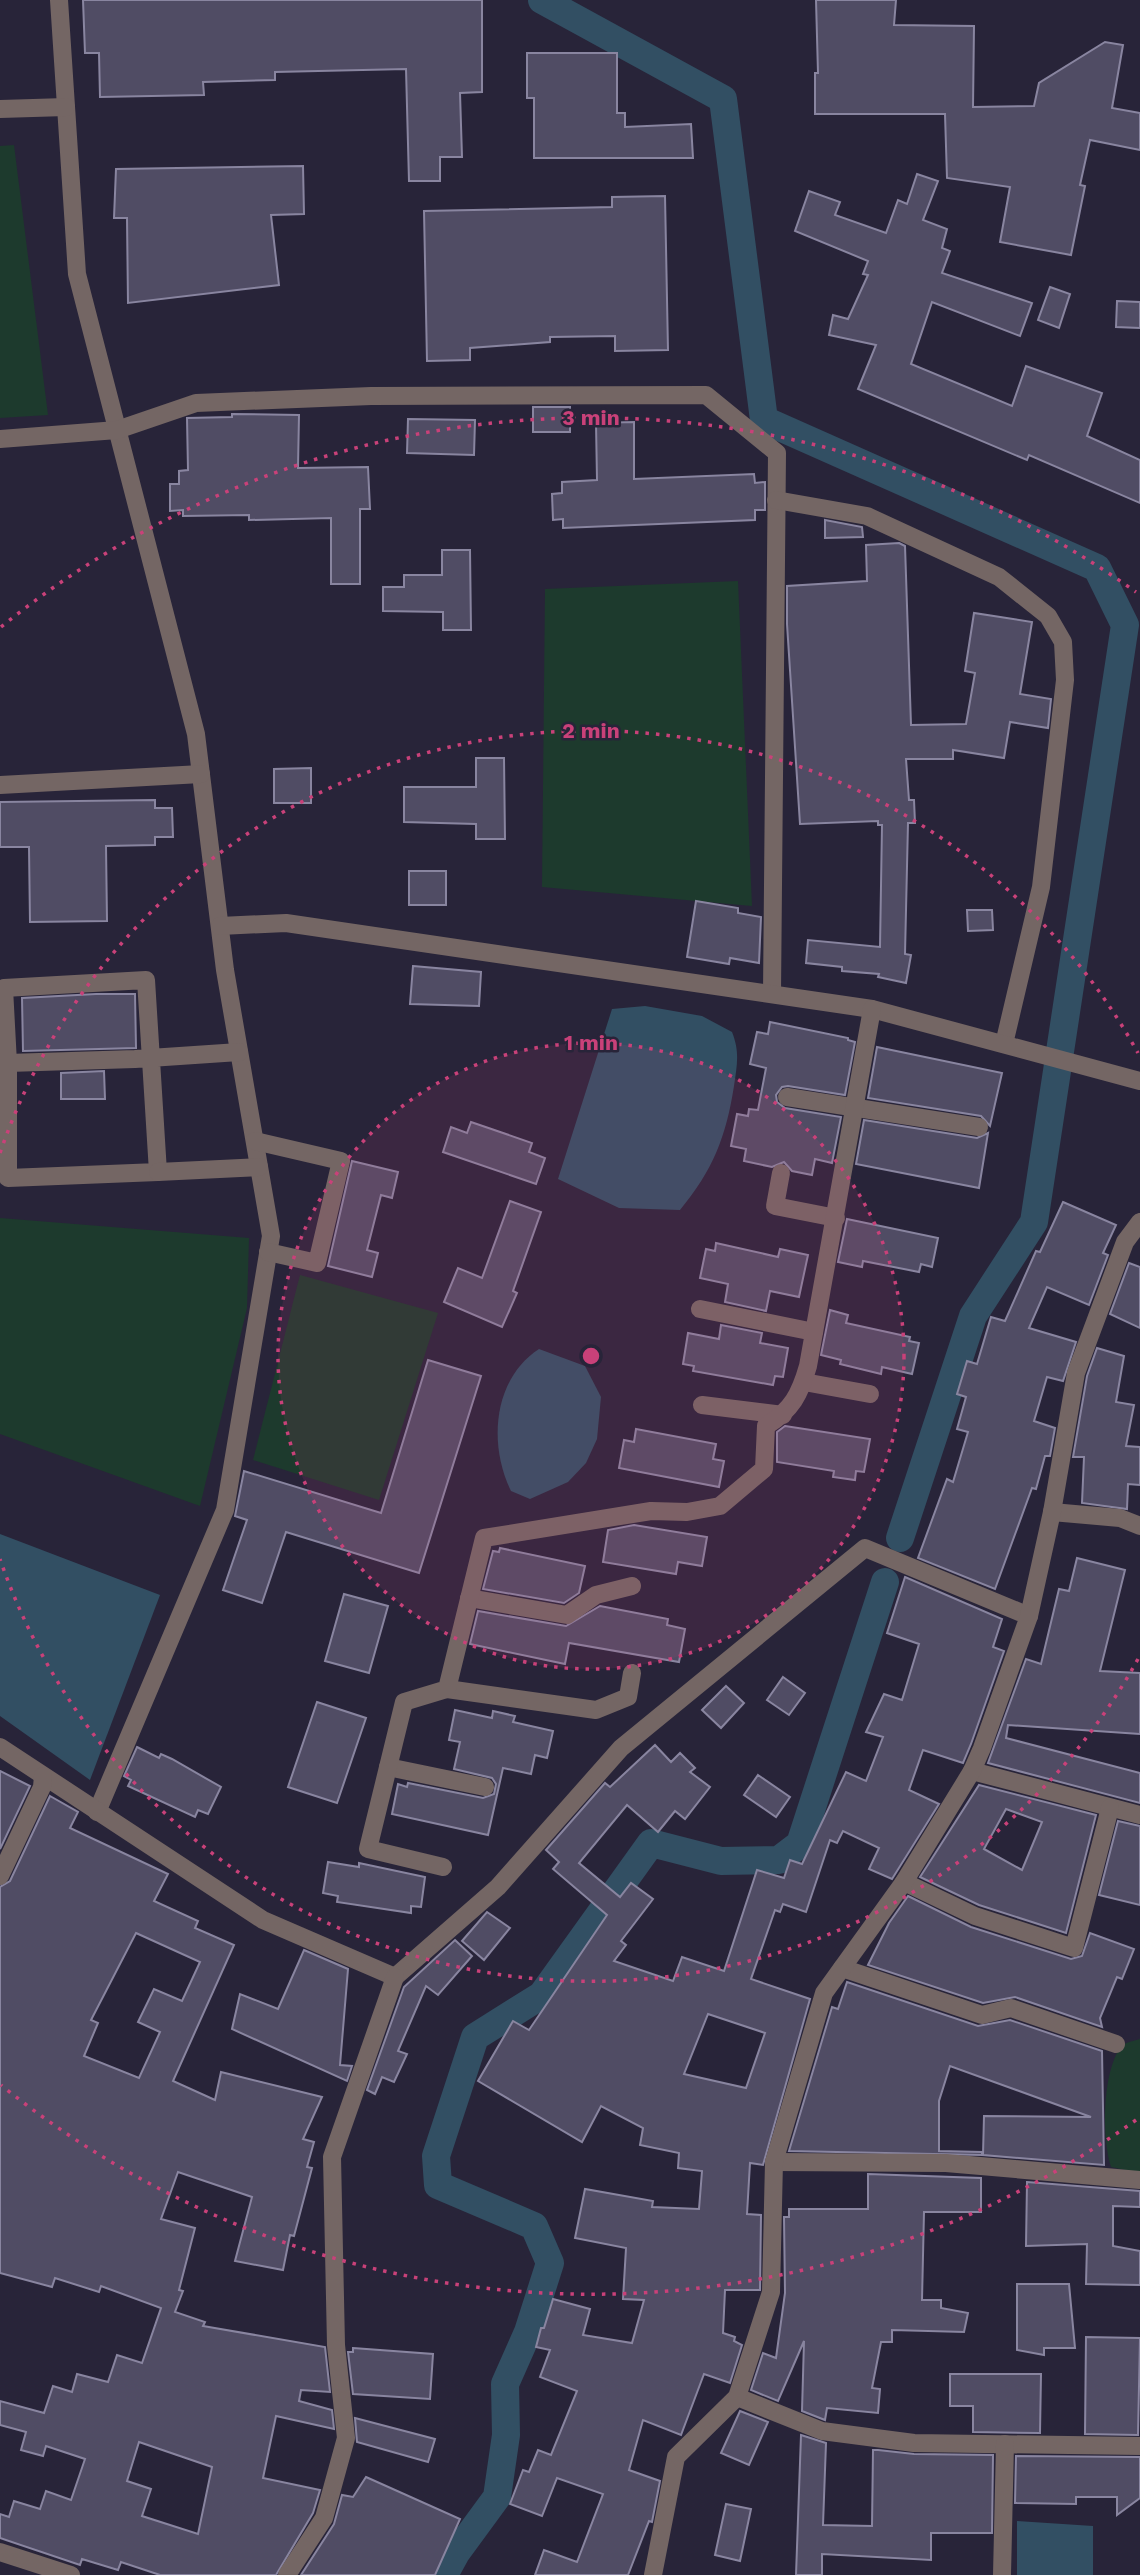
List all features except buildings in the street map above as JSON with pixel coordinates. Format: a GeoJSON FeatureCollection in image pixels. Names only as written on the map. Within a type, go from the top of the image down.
{"type":"FeatureCollection","features":[{"type":"Feature","properties":{"kind":"street"},"geometry":{"type":"LineString","coordinates":[[59,0],[77,274],[196,734],[220,926],[271,1236],[225,1510],[97,1812]]}},
{"type":"Feature","properties":{"kind":"street"},"geometry":{"type":"LineString","coordinates":[[0,109],[66,107]]}},
{"type":"Feature","properties":{"kind":"street"},"geometry":{"type":"LineString","coordinates":[[0,439],[117,430],[196,402],[371,396],[706,395],[777,453],[772,993]]}},
{"type":"Feature","properties":{"kind":"street"},"geometry":{"type":"LineString","coordinates":[[776,500],[867,516],[999,578],[1048,616],[1063,642],[1065,680],[1041,887],[1004,1044]]}},
{"type":"Feature","properties":{"kind":"street"},"geometry":{"type":"LineString","coordinates":[[0,785],[201,774]]}},
{"type":"Feature","properties":{"kind":"street"},"geometry":{"type":"LineString","coordinates":[[220,926],[286,923],[872,1009],[1140,1081]]}},
{"type":"Feature","properties":{"kind":"street"},"geometry":{"type":"LineString","coordinates":[[159,1172],[146,981],[4,988],[8,1063],[4,1178],[159,1172],[259,1167]]}},
{"type":"Feature","properties":{"kind":"street"},"geometry":{"type":"LineString","coordinates":[[447,1689],[484,1538],[651,1511],[687,1512],[720,1506],[764,1469],[766,1426],[783,1415],[800,1396],[804,1382],[857,1108],[872,1009]]}},
{"type":"Feature","properties":{"kind":"street"},"geometry":{"type":"LineString","coordinates":[[8,1063],[239,1052]]}},
{"type":"Feature","properties":{"kind":"street"},"geometry":{"type":"LineString","coordinates":[[787,1097],[979,1127]]}},
{"type":"Feature","properties":{"kind":"street"},"geometry":{"type":"LineString","coordinates":[[254,1141],[341,1161],[317,1263],[268,1252]]}},
{"type":"Feature","properties":{"kind":"street"},"geometry":{"type":"LineString","coordinates":[[782,1173],[775,1206],[836,1218]]}},
{"type":"Feature","properties":{"kind":"street"},"geometry":{"type":"LineString","coordinates":[[653,2575],[676,2457],[737,2397],[771,2292],[774,2162],[824,1993],[904,1882],[972,1771],[1029,1616],[1052,1512],[1076,1373],[1125,1241],[1140,1222]]}},
{"type":"Feature","properties":{"kind":"street"},"geometry":{"type":"LineString","coordinates":[[700,1309],[814,1332]]}},
{"type":"Feature","properties":{"kind":"street"},"geometry":{"type":"LineString","coordinates":[[804,1382],[870,1394]]}},
{"type":"Feature","properties":{"kind":"street"},"geometry":{"type":"LineString","coordinates":[[702,1405],[783,1415]]}},
{"type":"Feature","properties":{"kind":"street"},"geometry":{"type":"LineString","coordinates":[[1052,1512],[1120,1518],[1140,1526]]}},
{"type":"Feature","properties":{"kind":"street"},"geometry":{"type":"LineString","coordinates":[[287,2575],[324,2518],[346,2438],[336,2344],[332,2157],[395,1977],[498,1887],[621,1748],[865,1548],[1029,1616]]}},
{"type":"Feature","properties":{"kind":"street"},"geometry":{"type":"LineString","coordinates":[[469,1598],[567,1615],[596,1595],[632,1586]]}},
{"type":"Feature","properties":{"kind":"street"},"geometry":{"type":"LineString","coordinates":[[443,1867],[368,1849],[404,1702],[447,1689],[596,1710],[628,1697],[632,1673]]}},
{"type":"Feature","properties":{"kind":"street"},"geometry":{"type":"LineString","coordinates":[[0,1747],[263,1920],[395,1977]]}},
{"type":"Feature","properties":{"kind":"street"},"geometry":{"type":"LineString","coordinates":[[388,1767],[485,1787]]}},
{"type":"Feature","properties":{"kind":"street"},"geometry":{"type":"LineString","coordinates":[[972,1771],[1140,1815]]}},
{"type":"Feature","properties":{"kind":"street"},"geometry":{"type":"LineString","coordinates":[[0,1876],[42,1787],[43,1776]]}},
{"type":"Feature","properties":{"kind":"street"},"geometry":{"type":"LineString","coordinates":[[904,1882],[975,1916],[1074,1948],[1110,1808]]}},
{"type":"Feature","properties":{"kind":"street"},"geometry":{"type":"LineString","coordinates":[[842,1968],[982,2015],[1011,2008],[1116,2044]]}},
{"type":"Feature","properties":{"kind":"street"},"geometry":{"type":"LineString","coordinates":[[774,2162],[946,2163],[1140,2180]]}},
{"type":"Feature","properties":{"kind":"street"},"geometry":{"type":"LineString","coordinates":[[737,2397],[822,2431],[914,2443],[1140,2446]]}},
{"type":"Feature","properties":{"kind":"street"},"geometry":{"type":"LineString","coordinates":[[1002,2575],[1005,2444]]}},
{"type":"Feature","properties":{"kind":"street"},"geometry":{"type":"LineString","coordinates":[[0,2552],[71,2575]]}},
{"type":"Feature","properties":{"kind":"green space"},"geometry":{"type":"Polygon","coordinates":[[[14,145],[48,415],[0,418],[0,146],[14,145]]]}},
{"type":"Feature","properties":{"kind":"green space"},"geometry":{"type":"Polygon","coordinates":[[[738,581],[752,906],[542,887],[545,589],[738,581]]]}},
{"type":"Feature","properties":{"kind":"green space"},"geometry":{"type":"Polygon","coordinates":[[[0,1218],[249,1238],[247,1308],[200,1506],[0,1434],[0,1218]]]}},
{"type":"Feature","properties":{"kind":"green space"},"geometry":{"type":"Polygon","coordinates":[[[300,1275],[438,1313],[379,1500],[253,1460],[300,1275]]]}},
{"type":"Feature","properties":{"kind":"green space"},"geometry":{"type":"Polygon","coordinates":[[[1140,2039],[1140,2173],[1111,2167],[1106,2140],[1105,2106],[1114,2059],[1122,2046],[1140,2039]]]}},
{"type":"Feature","properties":{"kind":"water"},"geometry":{"type":"Polygon","coordinates":[[[645,1006],[702,1016],[732,1032],[736,1046],[734,1086],[722,1137],[701,1181],[680,1210],[619,1208],[558,1179],[612,1009],[645,1006]]]}},
{"type":"Feature","properties":{"kind":"water"},"geometry":{"type":"Polygon","coordinates":[[[539,1349],[585,1366],[601,1397],[597,1439],[586,1463],[568,1482],[530,1499],[511,1491],[504,1473],[499,1453],[499,1414],[512,1377],[539,1349]]]}},
{"type":"Feature","properties":{"kind":"water"},"geometry":{"type":"Polygon","coordinates":[[[0,1534],[160,1595],[90,1780],[0,1716],[0,1534]]]}},
{"type":"Feature","properties":{"kind":"water"},"geometry":{"type":"Polygon","coordinates":[[[1017,2521],[1093,2526],[1093,2575],[1017,2575],[1017,2521]]]}},
{"type":"Feature","properties":{"kind":"waterway"},"geometry":{"type":"LineString","coordinates":[[542,0],[723,99],[764,420],[1097,568],[1125,625],[1034,1222],[973,1316],[900,1538]]}},
{"type":"Feature","properties":{"kind":"waterway"},"geometry":{"type":"LineString","coordinates":[[444,2575],[456,2553],[497,2497],[506,2435],[505,2384],[528,2332],[550,2263],[534,2226],[438,2185],[436,2156],[475,2037],[542,1995],[651,1843],[721,1861],[779,1860],[800,1844],[885,1582]]}}]}
